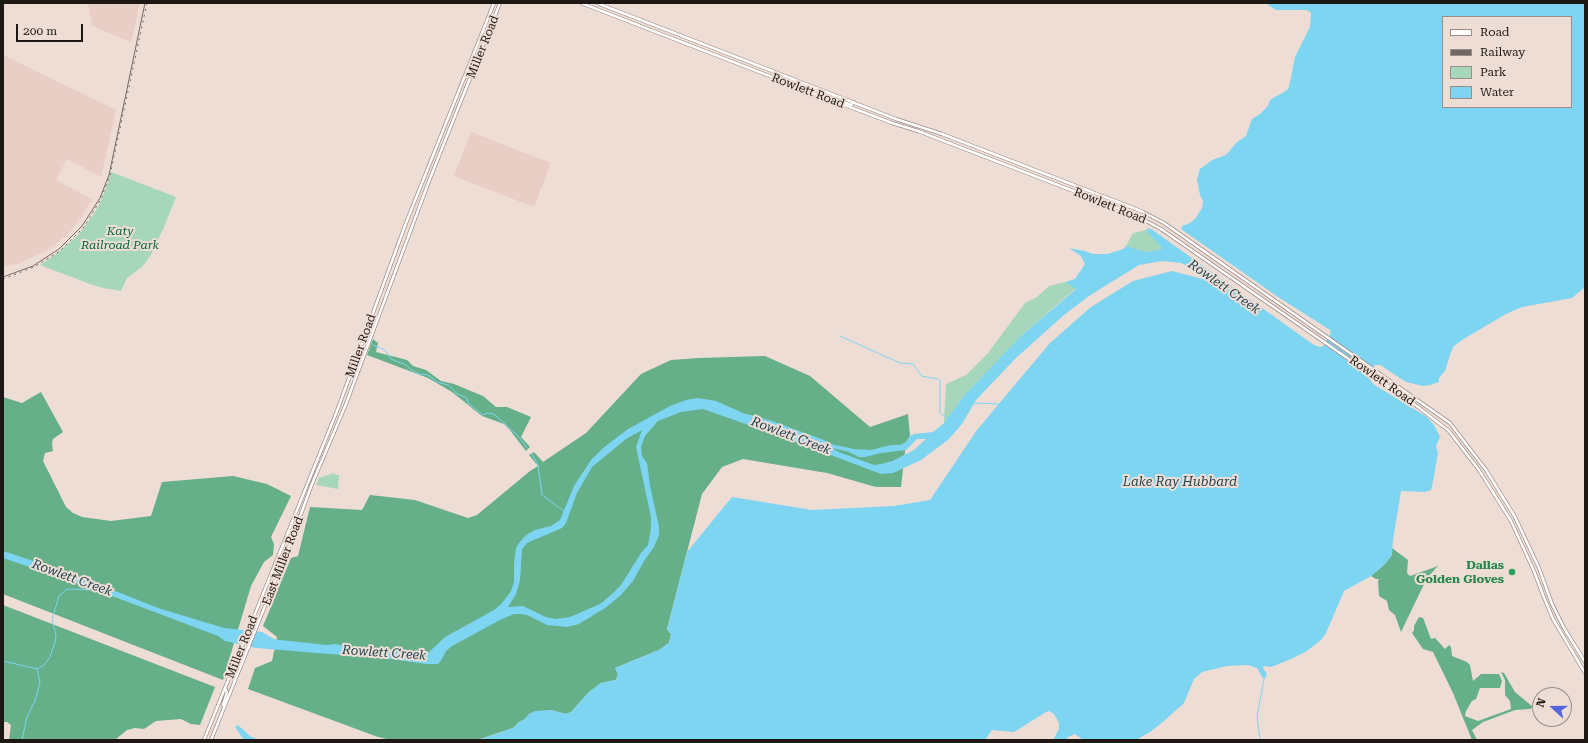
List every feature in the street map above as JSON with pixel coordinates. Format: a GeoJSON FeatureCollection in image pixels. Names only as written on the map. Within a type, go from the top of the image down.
{"type":"FeatureCollection","features":[{"type":"Feature","properties":{"kind":"main road","name":"Miller Road"},"geometry":{"type":"LineString","coordinates":[[225,688],[337,411],[423,179],[494,3]]}},
{"type":"Feature","properties":{"kind":"main road","name":"Miller Road"},"geometry":{"type":"LineString","coordinates":[[309,494],[344,410],[429,181],[500,3]]}},
{"type":"Feature","properties":{"kind":"main road","name":"Rowlett Road"},"geometry":{"type":"LineString","coordinates":[[581,3],[834,101],[892,123],[918,131],[1141,218],[1161,229],[1326,342],[1446,428],[1479,470],[1516,531],[1528,556],[1553,619],[1585,673]]}},
{"type":"Feature","properties":{"kind":"main road","name":"Rowlett Road"},"geometry":{"type":"LineString","coordinates":[[597,3],[1150,215],[1177,232],[1450,423],[1493,480],[1521,528],[1533,553],[1558,617],[1585,662]]}},
{"type":"Feature","properties":{"kind":"main road"},"geometry":{"type":"LineString","coordinates":[[834,101],[838,100],[851,105],[854,102]]}},
{"type":"Feature","properties":{"kind":"main road"},"geometry":{"type":"LineString","coordinates":[[375,307],[381,309]]}},
{"type":"Feature","properties":{"kind":"main road"},"geometry":{"type":"LineString","coordinates":[[368,327],[373,329]]}},
{"type":"Feature","properties":{"kind":"main road"},"geometry":{"type":"LineString","coordinates":[[1446,428],[1450,423]]}},
{"type":"Feature","properties":{"kind":"main road","name":"East Miller Road"},"geometry":{"type":"LineString","coordinates":[[211,740],[309,494]]}},
{"type":"Feature","properties":{"kind":"main road"},"geometry":{"type":"LineString","coordinates":[[1528,556],[1533,553]]}},
{"type":"Feature","properties":{"kind":"main road"},"geometry":{"type":"LineString","coordinates":[[1553,619],[1558,617]]}},
{"type":"Feature","properties":{"kind":"main road"},"geometry":{"type":"LineString","coordinates":[[224,708],[223,704],[227,692],[225,688]]}},
{"type":"Feature","properties":{"kind":"main road"},"geometry":{"type":"LineString","coordinates":[[204,740],[225,688]]}},
{"type":"Feature","properties":{"kind":"main road"},"geometry":{"type":"LineString","coordinates":[[208,729],[214,732]]}},
{"type":"Feature","properties":{"kind":"shaded area"},"geometry":{"type":"Polygon","coordinates":[[[88,3],[140,3],[131,42],[92,26],[88,3]]]}},
{"type":"Feature","properties":{"kind":"shaded area"},"geometry":{"type":"Polygon","coordinates":[[[3,55],[116,110],[101,177],[67,159],[56,180],[92,199],[81,217],[70,232],[51,248],[18,264],[3,267],[3,55]]]}},
{"type":"Feature","properties":{"kind":"shaded area"},"geometry":{"type":"Polygon","coordinates":[[[471,132],[551,163],[534,207],[454,176],[471,132]]]}},
{"type":"Feature","properties":{"kind":"green space","name":"Katy Railroad Park"},"geometry":{"type":"Polygon","coordinates":[[[111,172],[176,197],[151,255],[142,267],[127,278],[121,291],[90,284],[40,265],[60,251],[77,236],[89,221],[98,207],[111,172]]]}},
{"type":"Feature","properties":{"kind":"green space"},"geometry":{"type":"Polygon","coordinates":[[[1146,230],[1164,249],[1146,252],[1126,246],[1133,233],[1146,230]]]}},
{"type":"Feature","properties":{"kind":"green space"},"geometry":{"type":"Polygon","coordinates":[[[1065,282],[1076,288],[1021,336],[944,423],[946,384],[966,375],[988,353],[1025,303],[1037,297],[1049,286],[1065,282]]]}},
{"type":"Feature","properties":{"kind":"green space"},"geometry":{"type":"Polygon","coordinates":[[[373,339],[378,343],[376,352],[407,360],[413,366],[426,370],[441,381],[454,384],[483,396],[496,407],[507,407],[531,417],[521,437],[530,447],[526,451],[504,424],[482,416],[452,392],[428,378],[367,355],[373,339]]]}},
{"type":"Feature","properties":{"kind":"green space"},"geometry":{"type":"Polygon","coordinates":[[[765,356],[810,376],[870,427],[908,414],[910,436],[906,442],[901,487],[876,487],[827,473],[743,459],[722,467],[702,494],[667,629],[671,634],[669,643],[659,650],[615,668],[618,674],[616,680],[601,683],[589,692],[571,712],[566,714],[551,710],[529,714],[513,728],[477,740],[391,740],[378,737],[248,689],[255,668],[272,661],[277,637],[263,626],[291,558],[298,556],[310,507],[362,510],[370,495],[415,500],[468,518],[477,515],[538,466],[529,455],[534,452],[543,462],[586,433],[641,374],[671,360],[765,356]]]}},
{"type":"Feature","properties":{"kind":"green space"},"geometry":{"type":"Polygon","coordinates":[[[41,392],[63,432],[53,439],[53,451],[45,453],[43,461],[66,507],[73,513],[82,517],[111,521],[151,516],[162,482],[233,476],[267,484],[291,496],[271,537],[274,544],[273,555],[264,562],[251,586],[223,680],[3,594],[3,397],[22,403],[41,392]]]}},
{"type":"Feature","properties":{"kind":"green space"},"geometry":{"type":"Polygon","coordinates":[[[334,473],[339,475],[338,489],[316,485],[319,478],[334,473]]]}},
{"type":"Feature","properties":{"kind":"green space"},"geometry":{"type":"Polygon","coordinates":[[[1392,548],[1408,560],[1407,573],[1410,576],[1438,566],[1427,578],[1401,632],[1395,615],[1389,610],[1387,601],[1379,596],[1379,579],[1371,576],[1385,564],[1392,555],[1392,548]]]}},
{"type":"Feature","properties":{"kind":"green space"},"geometry":{"type":"Polygon","coordinates":[[[3,605],[215,687],[200,725],[191,724],[181,719],[156,721],[144,729],[135,728],[127,730],[115,740],[9,740],[11,725],[7,722],[3,722],[3,605]]]}},
{"type":"Feature","properties":{"kind":"green space"},"geometry":{"type":"Polygon","coordinates":[[[1419,617],[1423,618],[1431,639],[1435,638],[1445,649],[1449,645],[1451,647],[1452,656],[1467,662],[1470,665],[1473,681],[1481,674],[1499,674],[1502,681],[1500,688],[1480,688],[1476,699],[1472,701],[1466,711],[1465,716],[1478,721],[1511,709],[1510,701],[1505,695],[1505,680],[1501,672],[1504,673],[1515,692],[1532,708],[1515,710],[1483,722],[1472,730],[1477,740],[1472,740],[1453,693],[1433,652],[1423,649],[1412,633],[1419,617]]]}},
{"type":"Feature","properties":{"kind":"water","name":"Lake Ray Hubbard"},"geometry":{"type":"Polygon","coordinates":[[[1267,3],[1585,3],[1585,287],[1572,298],[1522,307],[1506,314],[1462,340],[1454,346],[1445,371],[1439,378],[1439,382],[1423,386],[1406,382],[1380,365],[1375,365],[1369,378],[1373,384],[1427,417],[1434,425],[1440,437],[1436,446],[1438,453],[1431,490],[1424,492],[1401,491],[1392,555],[1385,564],[1371,576],[1344,591],[1326,633],[1321,640],[1307,651],[1271,667],[1264,666],[1263,668],[1267,674],[1264,680],[1257,668],[1248,665],[1227,666],[1202,672],[1194,679],[1184,703],[1150,732],[1136,740],[1083,740],[1075,734],[1068,737],[1066,740],[1053,740],[1059,729],[1059,723],[1054,714],[1049,711],[1014,732],[992,730],[985,740],[478,740],[513,728],[529,714],[535,711],[551,710],[566,714],[571,712],[589,692],[601,683],[616,680],[618,674],[615,668],[659,650],[669,643],[671,634],[667,630],[687,552],[732,497],[812,510],[894,506],[930,500],[977,430],[1050,343],[1091,307],[1133,281],[1172,271],[1203,279],[1196,271],[1181,263],[1162,261],[1139,265],[1089,296],[1064,315],[1016,358],[976,400],[962,424],[949,439],[921,460],[893,473],[881,474],[703,409],[681,412],[658,421],[645,436],[641,447],[642,456],[647,463],[650,486],[659,527],[659,535],[654,547],[633,581],[621,595],[605,608],[579,624],[567,627],[547,625],[527,615],[514,614],[452,646],[446,651],[438,664],[256,648],[225,641],[218,636],[75,582],[3,558],[3,551],[70,573],[158,608],[224,628],[262,632],[274,639],[280,640],[327,645],[335,644],[361,649],[387,649],[399,652],[428,653],[445,637],[494,610],[502,603],[511,591],[514,582],[516,548],[519,543],[526,535],[535,530],[551,526],[560,520],[574,486],[591,460],[603,448],[628,429],[670,406],[686,400],[698,398],[716,401],[743,413],[772,421],[831,444],[854,449],[871,450],[891,445],[900,445],[906,442],[910,436],[914,434],[933,432],[944,423],[964,396],[1021,336],[1076,289],[1065,282],[1075,279],[1085,264],[1081,256],[1069,248],[1093,254],[1108,254],[1123,249],[1126,246],[1146,252],[1163,249],[1146,230],[1149,228],[1314,345],[1320,347],[1323,346],[1331,333],[1330,330],[1278,297],[1181,229],[1182,226],[1195,219],[1202,208],[1203,201],[1200,195],[1197,179],[1200,169],[1212,160],[1226,155],[1237,142],[1246,136],[1252,119],[1268,106],[1270,100],[1287,90],[1289,87],[1295,57],[1310,27],[1311,13],[1307,10],[1276,10],[1267,3]],[[642,430],[626,439],[592,467],[577,493],[566,523],[562,528],[527,543],[522,549],[520,580],[516,594],[508,607],[523,606],[546,617],[556,619],[570,617],[600,604],[621,585],[641,553],[648,545],[651,528],[651,517],[636,447],[642,430]],[[917,439],[906,450],[881,453],[865,457],[859,457],[849,452],[828,447],[832,452],[836,451],[874,465],[892,461],[914,450],[926,439],[917,439]]]}},
{"type":"Feature","properties":{"kind":"water"},"geometry":{"type":"Polygon","coordinates":[[[238,725],[250,736],[258,740],[244,740],[235,727],[238,725]]]}},
{"type":"Feature","properties":{"kind":"waterway"},"geometry":{"type":"LineString","coordinates":[[840,336],[900,363],[913,364],[922,376],[938,379],[940,381],[940,413],[948,418]]}},
{"type":"Feature","properties":{"kind":"waterway"},"geometry":{"type":"LineString","coordinates":[[373,345],[385,350],[391,359],[406,365],[419,374],[428,375],[437,382],[448,385],[456,393],[467,398],[468,403],[483,415],[486,413],[494,414],[518,436],[527,448]]}},
{"type":"Feature","properties":{"kind":"waterway"},"geometry":{"type":"LineString","coordinates":[[974,403],[998,404]]}},
{"type":"Feature","properties":{"kind":"waterway","name":"Rowlett Creek"},"geometry":{"type":"LineString","coordinates":[[824,445],[839,455]]}},
{"type":"Feature","properties":{"kind":"waterway"},"geometry":{"type":"LineString","coordinates":[[532,454],[538,465],[542,495],[564,511]]}},
{"type":"Feature","properties":{"kind":"waterway"},"geometry":{"type":"LineString","coordinates":[[3,661],[37,669],[44,665],[50,657],[55,642],[56,635],[52,619],[59,596],[67,589],[95,590]]}},
{"type":"Feature","properties":{"kind":"waterway"},"geometry":{"type":"LineString","coordinates":[[22,740],[27,717],[35,701],[40,682],[37,669]]}},
{"type":"Feature","properties":{"kind":"waterway"},"geometry":{"type":"LineString","coordinates":[[1260,740],[1257,716],[1264,680]]}},
{"type":"Feature","properties":{"kind":"tram line"},"geometry":{"type":"LineString","coordinates":[[3,277],[33,266],[59,249],[82,226],[100,198],[109,175],[145,3]]}},
{"type":"Feature","properties":{"kind":"railway"},"geometry":{"type":"LineString","coordinates":[[3,279],[34,267],[60,251],[84,227],[101,199],[110,175],[147,3]]}},
{"type":"Feature","properties":{"kind":"place","name":"Dallas Golden Gloves"},"geometry":{"type":"Point","coordinates":[1512,572]}}]}
